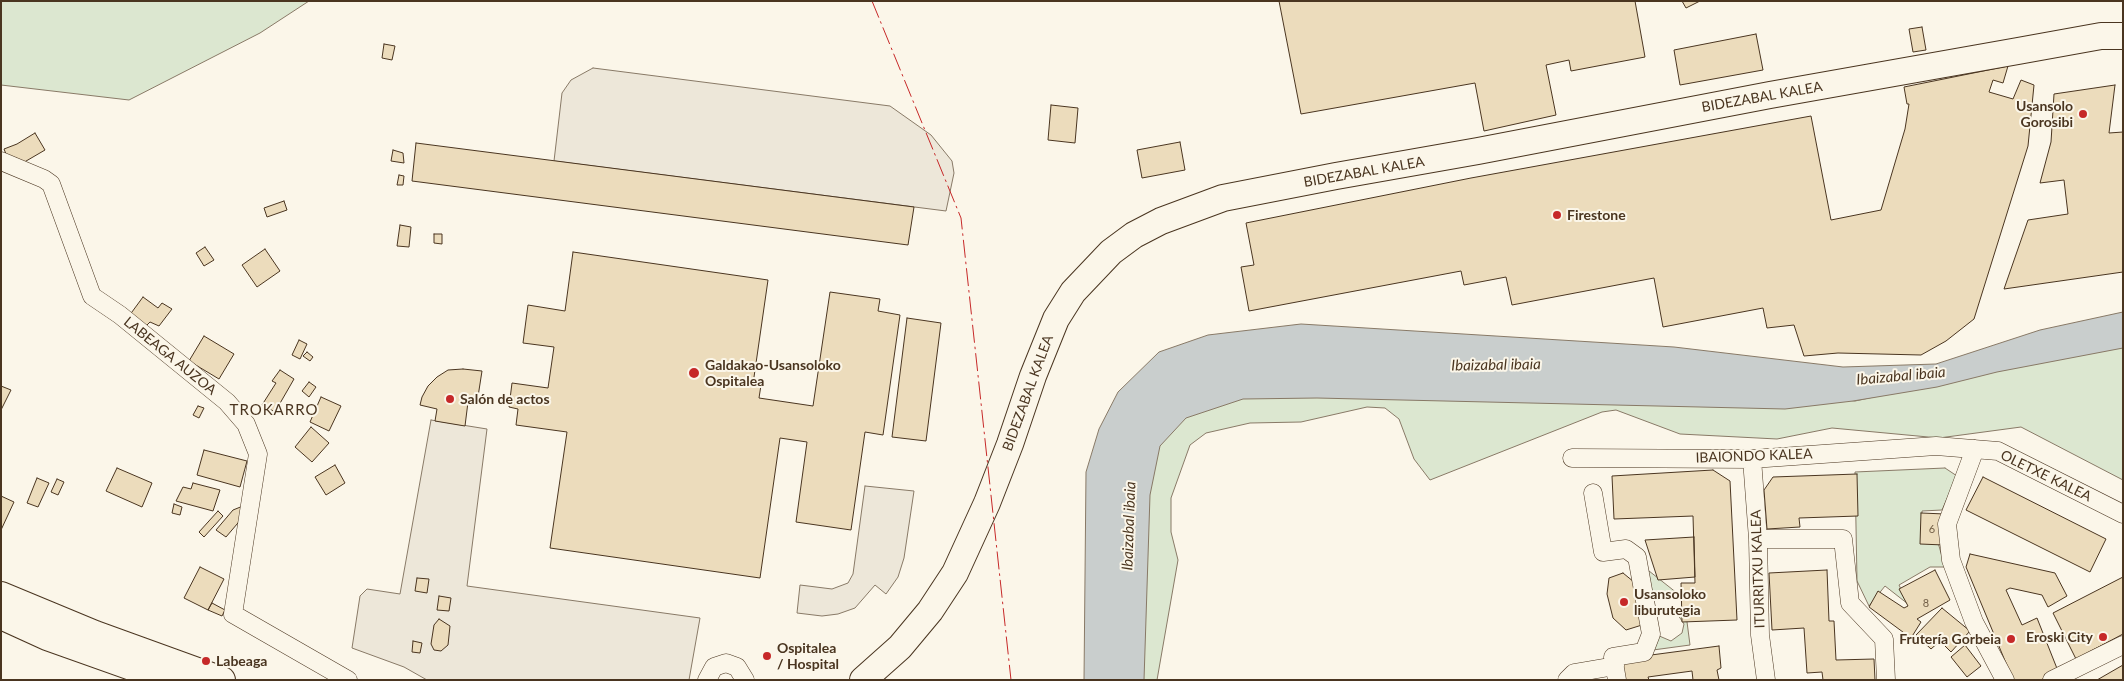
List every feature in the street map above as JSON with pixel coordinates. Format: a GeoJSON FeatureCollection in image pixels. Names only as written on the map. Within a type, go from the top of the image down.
{"type":"FeatureCollection","features":[{"type":"Feature","properties":{"kind":"highway"},"geometry":{"type":"LineString","coordinates":[[2018,51],[2123,22]]}},
{"type":"Feature","properties":{"kind":"highway","name":"BIDEZABAL KALEA"},"geometry":{"type":"LineString","coordinates":[[863,680],[900,647],[930,611],[955,574],[987,503],[1010,444],[1032,376],[1056,319],[1073,292],[1111,252],[1134,235],[1160,221],[1222,198],[1770,95],[2101,36],[2123,36]]}},
{"type":"Feature","properties":{"kind":"highway"},"geometry":{"type":"LineString","coordinates":[[1,595],[95,634],[222,680]]}},
{"type":"Feature","properties":{"kind":"highway"},"geometry":{"type":"LineString","coordinates":[[1,616],[48,637],[156,678]]}},
{"type":"Feature","properties":{"kind":"street","name":"LABEAGA AUZOA"},"geometry":{"type":"LineString","coordinates":[[1,161],[44,179],[51,184],[92,296],[120,315],[227,402],[246,424],[258,454],[233,614],[345,679]]}},
{"type":"Feature","properties":{"kind":"street","name":"IBAIONDO KALEA"},"geometry":{"type":"LineString","coordinates":[[1572,458],[1752,459],[1936,446],[1975,449]]}},
{"type":"Feature","properties":{"kind":"street","name":"OLETXE KALEA"},"geometry":{"type":"LineString","coordinates":[[1975,449],[1998,451],[2123,514]]}},
{"type":"Feature","properties":{"kind":"street"},"geometry":{"type":"LineString","coordinates":[[1975,449],[1947,524],[1951,560],[1974,622],[2005,680]]}},
{"type":"Feature","properties":{"kind":"street","name":"ITURRITXU KALEA"},"geometry":{"type":"LineString","coordinates":[[1752,459],[1758,539],[1760,635],[1766,680]]}},
{"type":"Feature","properties":{"kind":"street"},"geometry":{"type":"LineString","coordinates":[[1567,680],[1574,673],[1615,667],[1644,652],[1651,634],[1637,557],[1626,549],[1603,552],[1593,493]]}},
{"type":"Feature","properties":{"kind":"street"},"geometry":{"type":"LineString","coordinates":[[1758,539],[1843,539],[1850,603],[1884,639],[1886,680]]}},
{"type":"Feature","properties":{"kind":"street"},"geometry":{"type":"LineString","coordinates":[[2052,680],[2123,645]]}},
{"type":"Feature","properties":{"kind":"street"},"geometry":{"type":"LineString","coordinates":[[707,680],[714,667],[726,663],[737,667],[745,680]]}},
{"type":"Feature","properties":{"kind":"green space"},"geometry":{"type":"Polygon","coordinates":[[[1,1],[309,1],[260,33],[129,100],[1,85],[1,1]]]}},
{"type":"Feature","properties":{"kind":"green space"},"geometry":{"type":"Polygon","coordinates":[[[2123,343],[2123,480],[2021,427],[1939,438],[1832,428],[1777,439],[1680,434],[1616,410],[1602,412],[1430,480],[1414,459],[1399,419],[1385,408],[1367,407],[1301,422],[1250,423],[1206,433],[1190,445],[1171,498],[1171,532],[1178,560],[1157,680],[1104,680],[1120,403],[1405,352],[1855,401],[2123,343]]]}},
{"type":"Feature","properties":{"kind":"green space"},"geometry":{"type":"Polygon","coordinates":[[[1945,468],[1957,476],[1942,510],[1922,511],[1923,539],[1937,539],[1945,567],[1930,567],[1899,585],[1908,604],[1885,586],[1869,606],[1857,581],[1855,472],[1945,468]]]}},
{"type":"Feature","properties":{"kind":"green space"},"geometry":{"type":"Polygon","coordinates":[[[1644,567],[1682,597],[1646,599],[1644,567]]]}},
{"type":"Feature","properties":{"kind":"green space"},"geometry":{"type":"Polygon","coordinates":[[[1686,614],[1690,645],[1653,650],[1657,635],[1671,641],[1682,633],[1684,624],[1678,615],[1686,614]]]}},
{"type":"Feature","properties":{"kind":"shaded area"},"geometry":{"type":"Polygon","coordinates":[[[593,68],[890,106],[931,135],[952,161],[954,173],[946,211],[554,161],[562,93],[571,80],[593,68]]]}},
{"type":"Feature","properties":{"kind":"shaded area"},"geometry":{"type":"Polygon","coordinates":[[[431,420],[487,429],[467,586],[700,618],[689,680],[427,680],[404,667],[352,648],[360,596],[367,589],[400,594],[431,420]]]}},
{"type":"Feature","properties":{"kind":"shaded area"},"geometry":{"type":"Polygon","coordinates":[[[865,486],[914,491],[904,558],[898,577],[886,594],[875,585],[855,608],[838,614],[822,616],[797,613],[800,585],[832,589],[848,583],[853,574],[865,486]]]}},
{"type":"Feature","properties":{"kind":"water","name":"Ibaizabal ibaia"},"geometry":{"type":"Polygon","coordinates":[[[2123,312],[2123,348],[1997,372],[1937,387],[1853,401],[1785,409],[1317,398],[1243,399],[1186,418],[1160,446],[1150,495],[1144,680],[1084,680],[1086,472],[1099,429],[1118,392],[1159,352],[1208,335],[1301,324],[1674,347],[1843,367],[1936,364],[2040,330],[2123,312]]]}},
{"type":"Feature","properties":{"kind":"building"},"geometry":{"type":"Polygon","coordinates":[[[1279,1],[1635,1],[1645,57],[1571,71],[1569,60],[1546,65],[1556,115],[1484,131],[1475,83],[1301,114],[1279,1]]]}},
{"type":"Feature","properties":{"kind":"building"},"geometry":{"type":"Polygon","coordinates":[[[1682,1],[1700,1],[1686,8],[1682,1]]]}},
{"type":"Feature","properties":{"kind":"building"},"geometry":{"type":"Polygon","coordinates":[[[1922,27],[1926,50],[1913,52],[1909,29],[1922,27]]]}},
{"type":"Feature","properties":{"kind":"building"},"geometry":{"type":"Polygon","coordinates":[[[1756,34],[1763,70],[1680,85],[1674,50],[1756,34]]]}},
{"type":"Feature","properties":{"kind":"building"},"geometry":{"type":"Polygon","coordinates":[[[384,44],[395,46],[392,60],[382,58],[384,44]]]}},
{"type":"Feature","properties":{"kind":"building","name":"Firestone"},"geometry":{"type":"Polygon","coordinates":[[[2008,66],[2003,83],[1993,80],[1989,92],[2013,99],[2021,80],[2034,85],[2028,146],[1974,319],[1946,341],[1921,355],[1838,353],[1804,356],[1794,325],[1767,328],[1763,308],[1663,327],[1654,278],[1512,305],[1506,277],[1464,285],[1461,271],[1249,311],[1241,267],[1254,265],[1246,223],[1471,178],[1811,116],[1831,220],[1881,210],[1905,129],[1909,104],[1907,104],[1904,87],[2008,66]]]}},
{"type":"Feature","properties":{"kind":"building"},"geometry":{"type":"Polygon","coordinates":[[[2115,85],[2109,133],[2123,132],[2123,272],[2004,289],[2028,220],[2068,214],[2064,180],[2040,183],[2051,142],[2054,94],[2115,85]]]}},
{"type":"Feature","properties":{"kind":"building"},"geometry":{"type":"Polygon","coordinates":[[[1051,105],[1078,108],[1075,143],[1048,140],[1051,105]]]}},
{"type":"Feature","properties":{"kind":"building"},"geometry":{"type":"Polygon","coordinates":[[[35,133],[45,150],[21,164],[17,158],[8,159],[4,149],[17,144],[35,133]]]}},
{"type":"Feature","properties":{"kind":"building"},"geometry":{"type":"Polygon","coordinates":[[[1180,142],[1185,170],[1142,178],[1137,150],[1180,142]]]}},
{"type":"Feature","properties":{"kind":"building"},"geometry":{"type":"Polygon","coordinates":[[[416,143],[914,207],[908,245],[412,181],[416,143]]]}},
{"type":"Feature","properties":{"kind":"building"},"geometry":{"type":"Polygon","coordinates":[[[393,150],[403,153],[404,163],[391,161],[393,150]]]}},
{"type":"Feature","properties":{"kind":"building"},"geometry":{"type":"Polygon","coordinates":[[[399,175],[404,176],[403,185],[397,185],[399,175]]]}},
{"type":"Feature","properties":{"kind":"building"},"geometry":{"type":"Polygon","coordinates":[[[284,201],[287,210],[267,217],[264,208],[284,201]]]}},
{"type":"Feature","properties":{"kind":"building"},"geometry":{"type":"Polygon","coordinates":[[[400,225],[411,227],[409,247],[397,246],[400,225]]]}},
{"type":"Feature","properties":{"kind":"building"},"geometry":{"type":"Polygon","coordinates":[[[434,234],[442,234],[442,244],[434,243],[434,234]]]}},
{"type":"Feature","properties":{"kind":"building"},"geometry":{"type":"Polygon","coordinates":[[[205,247],[214,260],[204,266],[196,253],[205,247]]]}},
{"type":"Feature","properties":{"kind":"building"},"geometry":{"type":"Polygon","coordinates":[[[265,249],[280,271],[257,287],[242,265],[265,249]]]}},
{"type":"Feature","properties":{"kind":"building"},"geometry":{"type":"Polygon","coordinates":[[[573,252],[768,280],[753,384],[761,385],[759,398],[813,406],[830,292],[880,299],[878,311],[900,315],[883,435],[865,432],[851,530],[796,522],[807,442],[780,438],[760,578],[550,548],[567,432],[516,425],[518,409],[509,407],[512,383],[548,388],[554,347],[523,343],[528,305],[565,311],[573,252]]]}},
{"type":"Feature","properties":{"kind":"building"},"geometry":{"type":"Polygon","coordinates":[[[143,297],[158,308],[162,303],[172,309],[159,326],[150,322],[145,327],[129,316],[143,297]]]}},
{"type":"Feature","properties":{"kind":"building"},"geometry":{"type":"Polygon","coordinates":[[[907,318],[941,323],[926,441],[892,437],[907,318]]]}},
{"type":"Feature","properties":{"kind":"building"},"geometry":{"type":"Polygon","coordinates":[[[204,336],[234,354],[219,379],[189,361],[204,336]]]}},
{"type":"Feature","properties":{"kind":"building"},"geometry":{"type":"Polygon","coordinates":[[[299,340],[307,344],[300,359],[292,355],[299,340]]]}},
{"type":"Feature","properties":{"kind":"building"},"geometry":{"type":"Polygon","coordinates":[[[307,352],[313,357],[310,361],[303,356],[307,352]]]}},
{"type":"Feature","properties":{"kind":"building"},"geometry":{"type":"Polygon","coordinates":[[[280,370],[294,379],[275,412],[262,405],[276,383],[272,381],[280,370]]]}},
{"type":"Feature","properties":{"kind":"building","name":"Salón de actos"},"geometry":{"type":"Polygon","coordinates":[[[448,370],[482,371],[477,403],[468,402],[465,426],[435,421],[437,409],[420,405],[422,397],[428,386],[437,377],[448,370]]]}},
{"type":"Feature","properties":{"kind":"building"},"geometry":{"type":"Polygon","coordinates":[[[309,382],[316,387],[309,397],[302,391],[309,382]]]}},
{"type":"Feature","properties":{"kind":"building"},"geometry":{"type":"Polygon","coordinates":[[[1,386],[11,390],[1,410],[1,386]]]}},
{"type":"Feature","properties":{"kind":"building"},"geometry":{"type":"Polygon","coordinates":[[[321,397],[341,406],[329,431],[310,422],[321,397]]]}},
{"type":"Feature","properties":{"kind":"building"},"geometry":{"type":"Polygon","coordinates":[[[198,406],[204,408],[199,418],[193,415],[198,406]]]}},
{"type":"Feature","properties":{"kind":"building"},"geometry":{"type":"Polygon","coordinates":[[[311,427],[329,443],[312,462],[295,447],[311,427]]]}},
{"type":"Feature","properties":{"kind":"building"},"geometry":{"type":"Polygon","coordinates":[[[204,450],[247,461],[240,487],[197,475],[204,450]]]}},
{"type":"Feature","properties":{"kind":"building"},"geometry":{"type":"Polygon","coordinates":[[[335,465],[345,483],[326,495],[315,477],[335,465]]]}},
{"type":"Feature","properties":{"kind":"building"},"geometry":{"type":"Polygon","coordinates":[[[117,468],[152,483],[142,507],[106,491],[117,468]]]}},
{"type":"Feature","properties":{"kind":"building"},"geometry":{"type":"Polygon","coordinates":[[[1713,470],[1730,481],[1737,620],[1682,622],[1681,583],[1695,583],[1693,516],[1614,519],[1612,476],[1713,470]]]}},
{"type":"Feature","properties":{"kind":"building"},"geometry":{"type":"Polygon","coordinates":[[[1857,474],[1858,516],[1799,518],[1800,527],[1767,529],[1764,490],[1773,477],[1857,474]]]}},
{"type":"Feature","properties":{"kind":"building"},"geometry":{"type":"Polygon","coordinates":[[[1983,477],[2106,539],[2090,572],[1966,510],[1983,477]]]}},
{"type":"Feature","properties":{"kind":"building"},"geometry":{"type":"Polygon","coordinates":[[[37,478],[49,483],[38,507],[27,503],[37,478]]]}},
{"type":"Feature","properties":{"kind":"building"},"geometry":{"type":"Polygon","coordinates":[[[57,479],[64,482],[58,495],[51,492],[57,479]]]}},
{"type":"Feature","properties":{"kind":"building"},"geometry":{"type":"Polygon","coordinates":[[[193,483],[220,490],[213,511],[176,501],[183,487],[191,489],[193,483]]]}},
{"type":"Feature","properties":{"kind":"building"},"geometry":{"type":"Polygon","coordinates":[[[1,496],[14,502],[1,530],[1,496]]]}},
{"type":"Feature","properties":{"kind":"building"},"geometry":{"type":"Polygon","coordinates":[[[174,504],[182,507],[180,515],[172,513],[174,504]]]}},
{"type":"Feature","properties":{"kind":"building"},"geometry":{"type":"Polygon","coordinates":[[[243,506],[243,517],[226,537],[216,530],[233,510],[243,506]]]}},
{"type":"Feature","properties":{"kind":"building"},"geometry":{"type":"Polygon","coordinates":[[[218,511],[223,516],[204,537],[199,532],[218,511]]]}},
{"type":"Feature","properties":{"kind":"building"},"geometry":{"type":"Polygon","coordinates":[[[1921,513],[1945,514],[1944,545],[1920,544],[1921,513]]]}},
{"type":"Feature","properties":{"kind":"building"},"geometry":{"type":"Polygon","coordinates":[[[1694,537],[1695,577],[1658,580],[1645,540],[1694,537]]]}},
{"type":"Feature","properties":{"kind":"building"},"geometry":{"type":"Polygon","coordinates":[[[1970,554],[2055,573],[2067,596],[2048,607],[2042,595],[2010,588],[2006,590],[2022,625],[2037,618],[2058,671],[2041,680],[2013,680],[1966,567],[1970,554]]]}},
{"type":"Feature","properties":{"kind":"building"},"geometry":{"type":"Polygon","coordinates":[[[200,567],[224,579],[208,610],[184,598],[200,567]]]}},
{"type":"Feature","properties":{"kind":"building"},"geometry":{"type":"Polygon","coordinates":[[[1827,570],[1829,621],[1834,621],[1836,660],[1874,659],[1875,680],[1823,680],[1822,672],[1807,673],[1804,628],[1772,630],[1769,573],[1827,570]]]}},
{"type":"Feature","properties":{"kind":"building"},"geometry":{"type":"Polygon","coordinates":[[[1935,570],[1950,600],[1917,619],[1921,622],[1911,638],[1869,607],[1878,591],[1904,608],[1908,606],[1899,589],[1935,570]]]}},
{"type":"Feature","properties":{"kind":"building"},"geometry":{"type":"Polygon","coordinates":[[[1623,573],[1634,582],[1642,625],[1626,630],[1613,618],[1607,594],[1609,578],[1623,573]]]}},
{"type":"Feature","properties":{"kind":"building"},"geometry":{"type":"Polygon","coordinates":[[[2123,577],[2123,634],[2076,659],[2053,613],[2123,577]]]}},
{"type":"Feature","properties":{"kind":"building"},"geometry":{"type":"Polygon","coordinates":[[[417,578],[429,579],[427,593],[415,591],[417,578]]]}},
{"type":"Feature","properties":{"kind":"building"},"geometry":{"type":"Polygon","coordinates":[[[439,596],[451,598],[449,611],[437,610],[439,596]]]}},
{"type":"Feature","properties":{"kind":"building"},"geometry":{"type":"Polygon","coordinates":[[[212,603],[225,610],[222,616],[208,610],[212,603]]]}},
{"type":"Feature","properties":{"kind":"building"},"geometry":{"type":"Polygon","coordinates":[[[1942,608],[1970,631],[1951,652],[1940,641],[1931,649],[1916,635],[1942,608]]]}},
{"type":"Feature","properties":{"kind":"building"},"geometry":{"type":"Polygon","coordinates":[[[439,619],[450,626],[448,645],[441,651],[434,650],[431,644],[434,625],[439,619]]]}},
{"type":"Feature","properties":{"kind":"building"},"geometry":{"type":"Polygon","coordinates":[[[413,641],[422,643],[420,653],[412,652],[413,641]]]}},
{"type":"Feature","properties":{"kind":"building"},"geometry":{"type":"Polygon","coordinates":[[[1965,645],[1981,666],[1967,677],[1951,657],[1965,645]]]}},
{"type":"Feature","properties":{"kind":"building"},"geometry":{"type":"Polygon","coordinates":[[[1719,646],[1721,668],[1717,670],[1719,680],[1693,680],[1692,671],[1648,677],[1649,680],[1624,680],[1621,659],[1719,646]]]}},
{"type":"Feature","properties":{"kind":"building"},"geometry":{"type":"Polygon","coordinates":[[[2123,665],[2123,680],[2097,680],[2123,665]]]}},
{"type":"Feature","properties":{"kind":"power"},"geometry":{"type":"LineString","coordinates":[[872,1],[961,218],[1011,680]]}},
{"type":"Feature","properties":{"kind":"place","name":"Usansolo Gorosibi"},"geometry":{"type":"Point","coordinates":[2083,114]}},
{"type":"Feature","properties":{"kind":"place","name":"Firestone"},"geometry":{"type":"Point","coordinates":[1557,215]}},
{"type":"Feature","properties":{"kind":"place","name":"Galdakao-Usansoloko Ospitalea"},"geometry":{"type":"Point","coordinates":[694,373]}},
{"type":"Feature","properties":{"kind":"place","name":"Salón de actos"},"geometry":{"type":"Point","coordinates":[450,399]}},
{"type":"Feature","properties":{"kind":"place","name":"Usansoloko liburutegia"},"geometry":{"type":"Point","coordinates":[1624,602]}},
{"type":"Feature","properties":{"kind":"place","name":"Eroski City"},"geometry":{"type":"Point","coordinates":[2103,637]}},
{"type":"Feature","properties":{"kind":"place","name":"Frutería Gorbeia"},"geometry":{"type":"Point","coordinates":[2011,639]}},
{"type":"Feature","properties":{"kind":"place","name":"Ospitalea / Hospital"},"geometry":{"type":"Point","coordinates":[767,656]}},
{"type":"Feature","properties":{"kind":"place","name":"Labeaga"},"geometry":{"type":"Point","coordinates":[206,661]}},
{"type":"Feature","properties":{"kind":"district","name":"TROKARRO"},"geometry":{"type":"Point","coordinates":[274,410]}}]}
